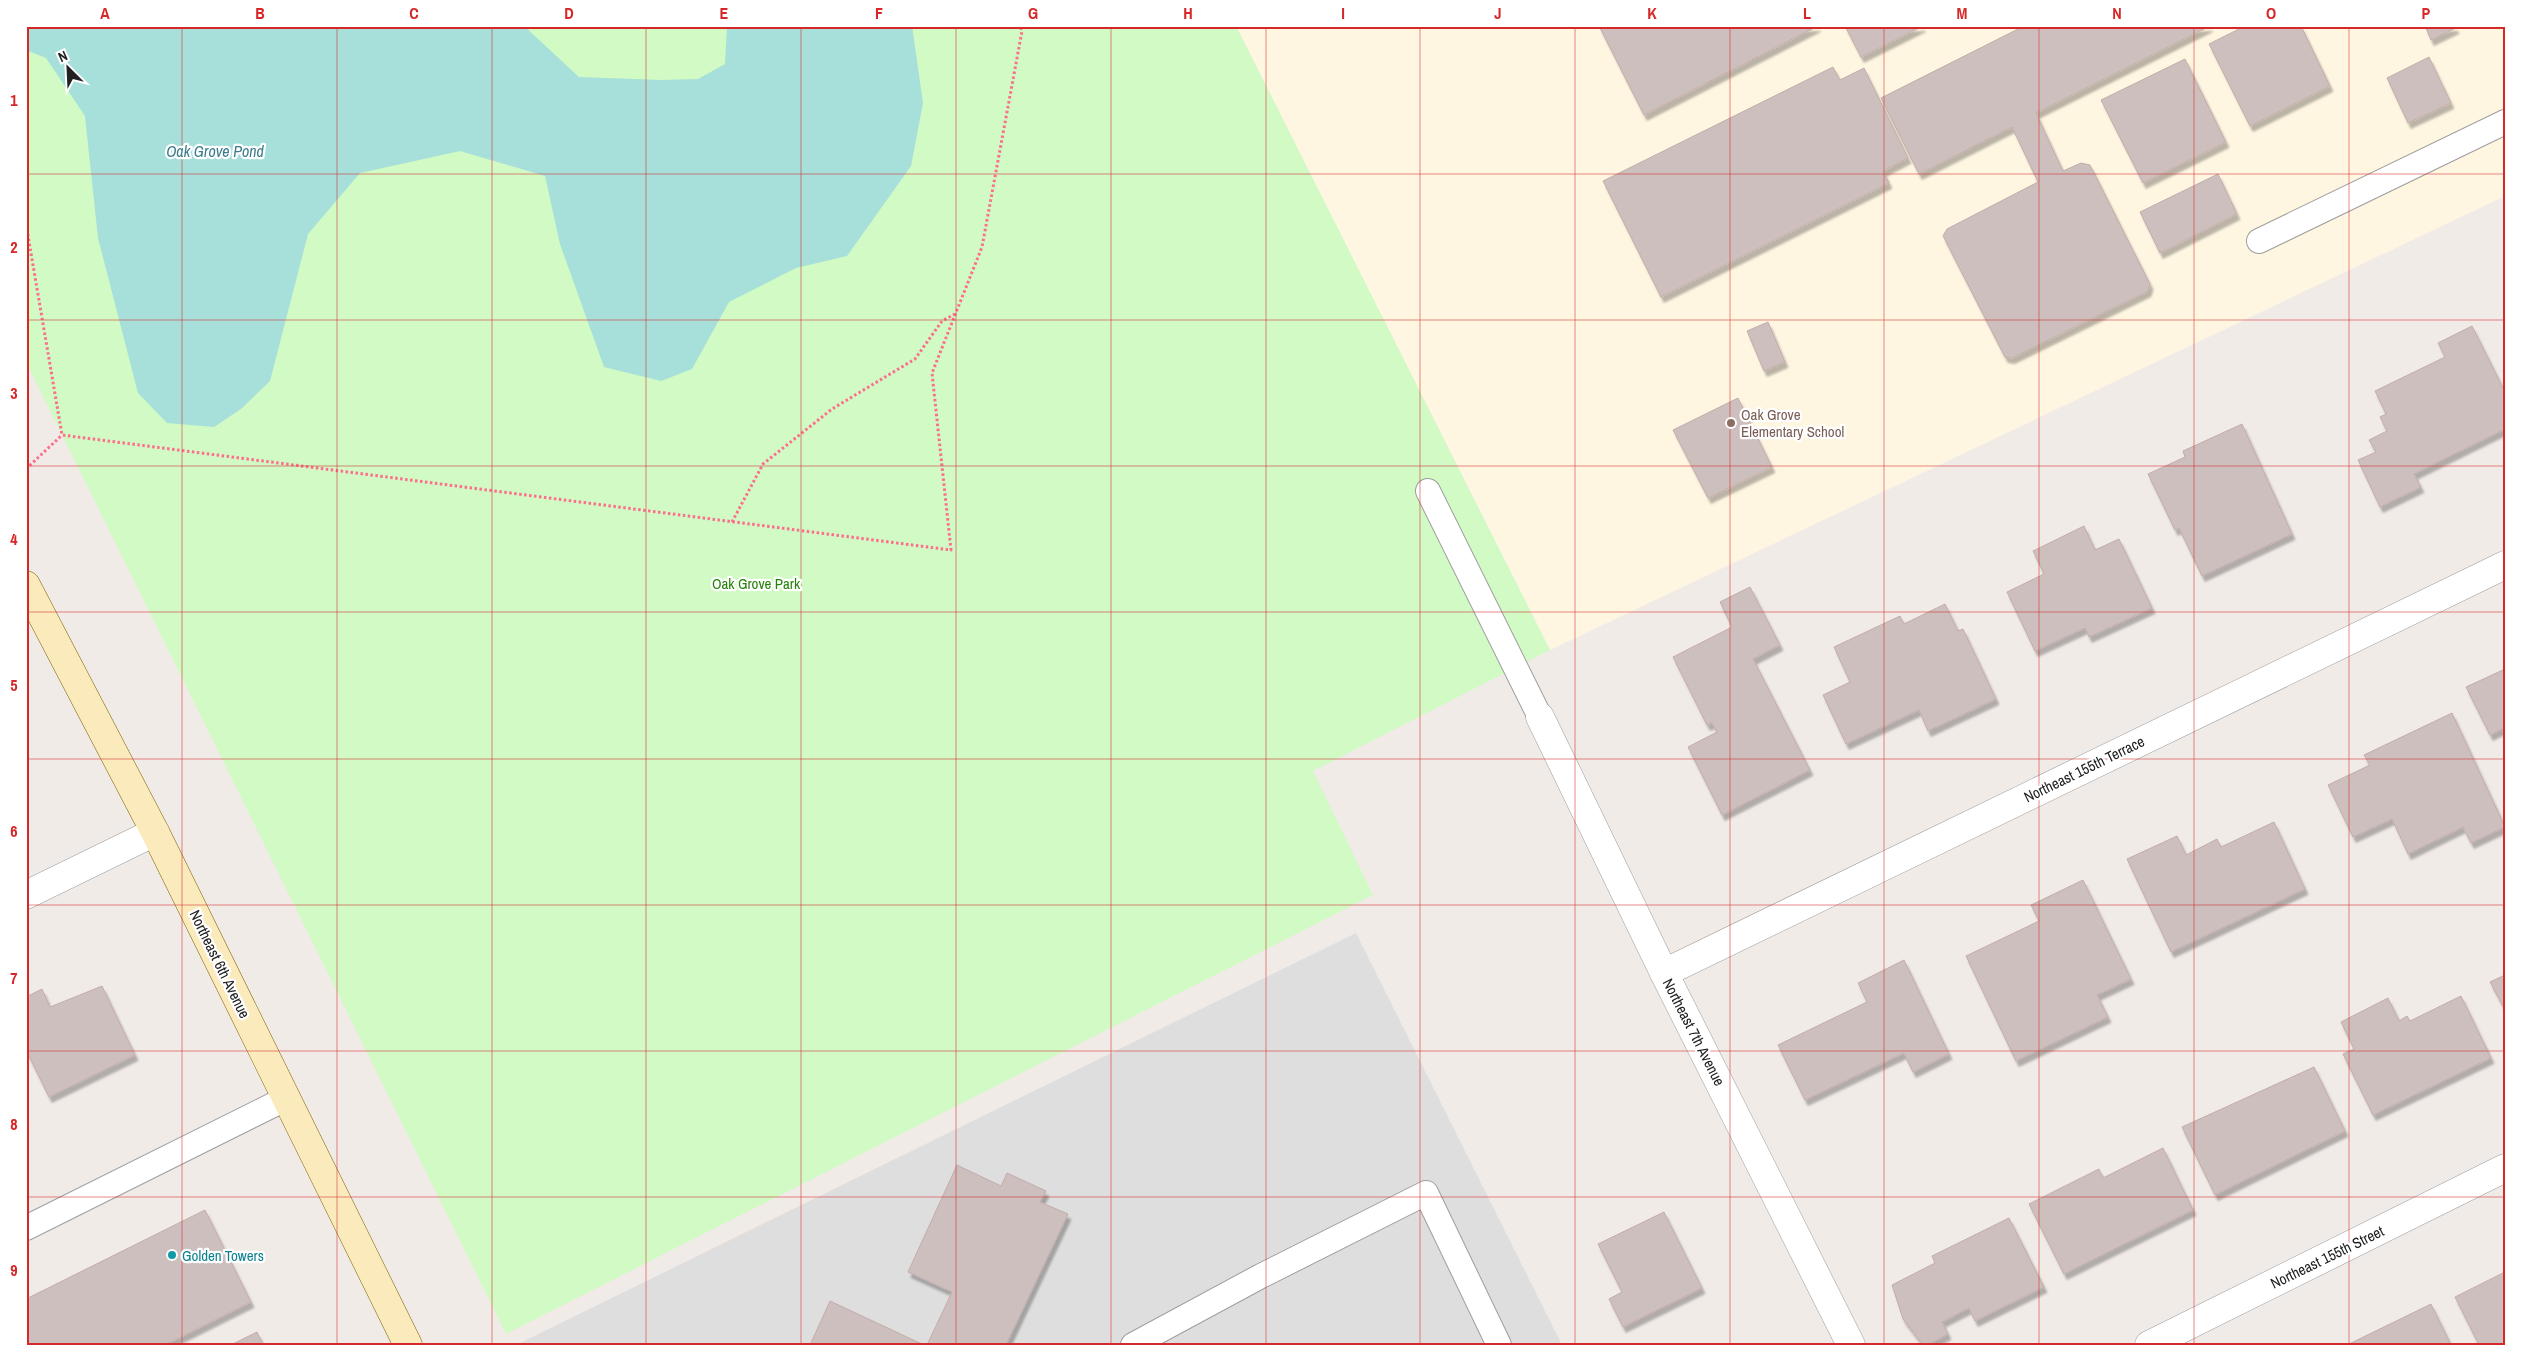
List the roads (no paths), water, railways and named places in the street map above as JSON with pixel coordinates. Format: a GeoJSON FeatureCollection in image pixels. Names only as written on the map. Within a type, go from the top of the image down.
{"type":"FeatureCollection","features":[{"type":"Feature","properties":{"kind":"main road","name":"Northeast 6th Avenue"},"geometry":{"type":"LineString","coordinates":[[26,585],[155,832],[408,1345]]}},
{"type":"Feature","properties":{"kind":"street","name":"Northeast 155th Terrace"},"geometry":{"type":"LineString","coordinates":[[1664,973],[2505,565]]}},
{"type":"Feature","properties":{"kind":"street","name":"Northeast 7th Avenue"},"geometry":{"type":"LineString","coordinates":[[1540,717],[1664,973],[1852,1345]]}},
{"type":"Feature","properties":{"kind":"street"},"geometry":{"type":"LineString","coordinates":[[26,895],[155,832]]}},
{"type":"Feature","properties":{"kind":"street","name":"Northeast 155th Street"},"geometry":{"type":"LineString","coordinates":[[2149,1345],[2505,1168]]}},
{"type":"Feature","properties":{"kind":"lane"},"geometry":{"type":"LineString","coordinates":[[2259,241],[2505,122]]}},
{"type":"Feature","properties":{"kind":"lane"},"geometry":{"type":"LineString","coordinates":[[1428,492],[1540,717]]}},
{"type":"Feature","properties":{"kind":"lane"},"geometry":{"type":"LineString","coordinates":[[26,1228],[287,1098]]}},
{"type":"Feature","properties":{"kind":"lane"},"geometry":{"type":"LineString","coordinates":[[1133,1345],[1260,1276],[1426,1193],[1499,1345]]}},
{"type":"Feature","properties":{"kind":"water","name":"Oak Grove Pond"},"geometry":{"type":"Polygon","coordinates":[[[26,26],[524,26],[579,77],[661,80],[698,79],[725,64],[727,26],[912,26],[923,103],[911,166],[847,256],[796,268],[729,302],[692,369],[661,381],[604,367],[560,244],[545,176],[460,151],[360,173],[308,234],[270,381],[241,409],[214,427],[167,423],[138,393],[98,238],[85,116],[46,58],[26,50],[26,26]]]}},
{"type":"Feature","properties":{"kind":"place","name":"Oak Grove Elementary School"},"geometry":{"type":"Point","coordinates":[1731,423]}},
{"type":"Feature","properties":{"kind":"place","name":"Golden Towers"},"geometry":{"type":"Point","coordinates":[172,1255]}},
{"type":"Feature","properties":{"kind":"park label","name":"Oak Grove Park"},"geometry":{"type":"Point","coordinates":[756,583]}}]}
